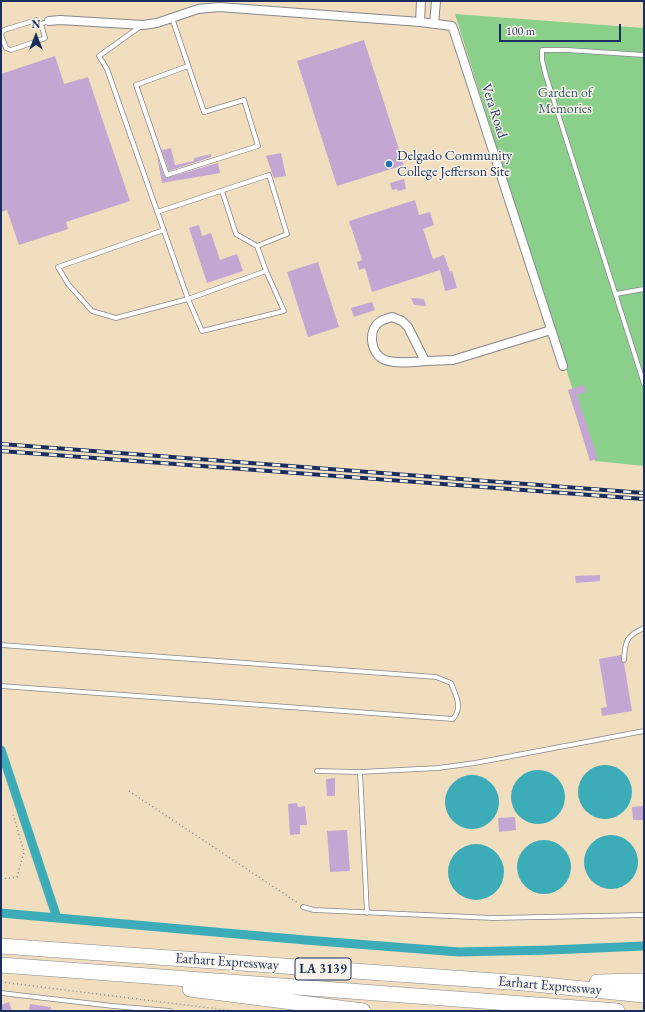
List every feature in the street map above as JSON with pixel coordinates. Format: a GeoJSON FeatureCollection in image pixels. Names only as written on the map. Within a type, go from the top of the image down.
{"type":"FeatureCollection","features":[{"type":"Feature","properties":{"kind":"highway","name":"Earhart Expressway"},"geometry":{"type":"LineString","coordinates":[[1,946],[524,983],[644,995]]}},
{"type":"Feature","properties":{"kind":"highway","name":"Earhart Expressway"},"geometry":{"type":"LineString","coordinates":[[1,966],[617,1011]]}},
{"type":"Feature","properties":{"kind":"highway"},"geometry":{"type":"LineString","coordinates":[[17,966],[363,1011]]}},
{"type":"Feature","properties":{"kind":"highway"},"geometry":{"type":"LineString","coordinates":[[524,983],[644,981]]}},
{"type":"Feature","properties":{"kind":"street"},"geometry":{"type":"LineString","coordinates":[[420,22],[422,1]]}},
{"type":"Feature","properties":{"kind":"street"},"geometry":{"type":"LineString","coordinates":[[45,23],[60,20],[143,25],[157,23],[198,9],[219,7],[434,24],[436,1]]}},
{"type":"Feature","properties":{"kind":"street","name":"Vera Road"},"geometry":{"type":"LineString","coordinates":[[434,24],[452,26],[551,330]]}},
{"type":"Feature","properties":{"kind":"street"},"geometry":{"type":"LineString","coordinates":[[425,362],[408,327],[402,321],[392,317],[380,321],[375,328],[372,339],[373,346],[377,355],[394,362],[425,362],[453,360],[551,330],[563,366]]}},
{"type":"Feature","properties":{"kind":"lane"},"geometry":{"type":"LineString","coordinates":[[172,18],[204,112],[244,100],[258,146],[167,175],[136,85],[188,66]]}},
{"type":"Feature","properties":{"kind":"lane"},"geometry":{"type":"LineString","coordinates":[[36,20],[45,23],[44,38],[42,40],[11,50],[6,48],[2,35],[4,30],[36,20]]}},
{"type":"Feature","properties":{"kind":"lane"},"geometry":{"type":"LineString","coordinates":[[143,25],[100,56],[107,70],[188,299],[202,332],[284,311],[266,271],[258,246],[236,234],[222,191]]}},
{"type":"Feature","properties":{"kind":"lane"},"geometry":{"type":"LineString","coordinates":[[644,55],[542,50],[542,60],[546,76],[644,384]]}},
{"type":"Feature","properties":{"kind":"lane"},"geometry":{"type":"LineString","coordinates":[[157,212],[269,175],[287,234],[258,246]]}},
{"type":"Feature","properties":{"kind":"lane"},"geometry":{"type":"LineString","coordinates":[[164,230],[58,267],[68,284],[92,311],[116,318],[188,299],[266,271]]}},
{"type":"Feature","properties":{"kind":"lane"},"geometry":{"type":"LineString","coordinates":[[616,294],[644,289]]}},
{"type":"Feature","properties":{"kind":"lane"},"geometry":{"type":"LineString","coordinates":[[624,660],[625,645],[628,638],[634,632],[644,628]]}},
{"type":"Feature","properties":{"kind":"lane"},"geometry":{"type":"LineString","coordinates":[[1,645],[436,677],[451,683],[458,703],[458,713],[453,719],[1,686]]}},
{"type":"Feature","properties":{"kind":"lane"},"geometry":{"type":"LineString","coordinates":[[317,771],[360,772],[438,768],[475,763],[644,731]]}},
{"type":"Feature","properties":{"kind":"lane"},"geometry":{"type":"LineString","coordinates":[[360,772],[367,913]]}},
{"type":"Feature","properties":{"kind":"lane"},"geometry":{"type":"LineString","coordinates":[[303,907],[314,910],[493,918],[644,915]]}},
{"type":"Feature","properties":{"kind":"lane"},"geometry":{"type":"LineString","coordinates":[[1,992],[114,1009],[170,1011]]}},
{"type":"Feature","properties":{"kind":"path"},"geometry":{"type":"LineString","coordinates":[[129,791],[303,907]]}},
{"type":"Feature","properties":{"kind":"path"},"geometry":{"type":"LineString","coordinates":[[1,879],[17,877],[24,852],[13,814]]}},
{"type":"Feature","properties":{"kind":"path"},"geometry":{"type":"LineString","coordinates":[[1,982],[234,1011]]}},
{"type":"Feature","properties":{"kind":"green space","name":"Garden of Memories"},"geometry":{"type":"Polygon","coordinates":[[[455,14],[644,28],[644,466],[595,461],[455,14]]]}},
{"type":"Feature","properties":{"kind":"water"},"geometry":{"type":"Polygon","coordinates":[[[600,765],[610,765],[620,769],[628,777],[632,787],[632,797],[628,807],[620,815],[610,819],[600,819],[590,815],[582,807],[578,797],[578,787],[582,777],[590,769],[600,765]]]}},
{"type":"Feature","properties":{"kind":"water"},"geometry":{"type":"Polygon","coordinates":[[[538,770],[548,772],[557,778],[563,787],[565,797],[563,807],[557,816],[548,822],[538,824],[528,822],[519,816],[513,807],[511,797],[513,787],[519,778],[528,772],[538,770]]]}},
{"type":"Feature","properties":{"kind":"water"},"geometry":{"type":"Polygon","coordinates":[[[467,775],[477,775],[487,779],[495,787],[499,797],[499,807],[495,817],[487,825],[477,829],[467,829],[457,825],[449,817],[445,807],[445,797],[449,787],[457,779],[467,775]]]}},
{"type":"Feature","properties":{"kind":"water"},"geometry":{"type":"Polygon","coordinates":[[[611,835],[621,837],[630,843],[636,852],[638,862],[636,872],[630,881],[621,887],[611,889],[601,887],[592,881],[586,872],[584,862],[586,852],[592,843],[601,837],[611,835]]]}},
{"type":"Feature","properties":{"kind":"water"},"geometry":{"type":"Polygon","coordinates":[[[539,840],[549,840],[559,844],[567,852],[571,862],[571,872],[567,882],[559,890],[549,894],[539,894],[529,890],[521,882],[517,872],[517,862],[521,852],[529,844],[539,840]]]}},
{"type":"Feature","properties":{"kind":"water"},"geometry":{"type":"Polygon","coordinates":[[[471,844],[481,844],[496,852],[502,861],[504,872],[502,883],[496,892],[481,900],[471,900],[460,895],[453,888],[448,877],[448,867],[453,856],[460,849],[471,844]]]}},
{"type":"Feature","properties":{"kind":"building"},"geometry":{"type":"Polygon","coordinates":[[[364,40],[404,165],[337,186],[297,61],[364,40]]]}},
{"type":"Feature","properties":{"kind":"building"},"geometry":{"type":"Polygon","coordinates":[[[55,56],[64,84],[88,77],[130,201],[66,222],[68,229],[19,245],[7,210],[1,212],[1,74],[55,56]]]}},
{"type":"Feature","properties":{"kind":"building"},"geometry":{"type":"Polygon","coordinates":[[[161,148],[163,150],[171,148],[175,165],[194,161],[194,158],[211,154],[211,157],[169,171],[161,148]]]}},
{"type":"Feature","properties":{"kind":"building"},"geometry":{"type":"Polygon","coordinates":[[[281,153],[286,176],[274,178],[266,156],[281,153]]]}},
{"type":"Feature","properties":{"kind":"building"},"geometry":{"type":"Polygon","coordinates":[[[157,156],[166,178],[218,163],[220,173],[162,183],[157,156]]]}},
{"type":"Feature","properties":{"kind":"building"},"geometry":{"type":"Polygon","coordinates":[[[404,179],[406,189],[398,191],[397,189],[392,190],[390,183],[404,179]]]}},
{"type":"Feature","properties":{"kind":"building"},"geometry":{"type":"Polygon","coordinates":[[[415,200],[419,215],[430,212],[434,225],[423,229],[433,259],[444,255],[450,272],[452,271],[457,288],[445,291],[440,270],[372,292],[365,268],[359,270],[357,262],[362,260],[349,221],[415,200]]]}},
{"type":"Feature","properties":{"kind":"building"},"geometry":{"type":"Polygon","coordinates":[[[199,225],[202,236],[211,233],[220,260],[237,254],[243,271],[207,283],[189,228],[199,225]]]}},
{"type":"Feature","properties":{"kind":"building"},"geometry":{"type":"Polygon","coordinates":[[[318,262],[339,327],[308,337],[287,272],[318,262]]]}},
{"type":"Feature","properties":{"kind":"building"},"geometry":{"type":"Polygon","coordinates":[[[411,298],[424,299],[426,306],[414,305],[411,298]]]}},
{"type":"Feature","properties":{"kind":"building"},"geometry":{"type":"Polygon","coordinates":[[[372,302],[375,310],[354,317],[351,308],[372,302]]]}},
{"type":"Feature","properties":{"kind":"building"},"geometry":{"type":"Polygon","coordinates":[[[584,385],[586,392],[577,395],[598,459],[590,461],[568,390],[584,385]]]}},
{"type":"Feature","properties":{"kind":"building"},"geometry":{"type":"Polygon","coordinates":[[[600,575],[600,581],[576,583],[575,576],[600,575]]]}},
{"type":"Feature","properties":{"kind":"building"},"geometry":{"type":"Polygon","coordinates":[[[621,655],[621,661],[624,663],[632,711],[602,716],[601,708],[607,707],[599,659],[621,655]]]}},
{"type":"Feature","properties":{"kind":"building"},"geometry":{"type":"Polygon","coordinates":[[[335,778],[335,796],[327,796],[326,779],[335,778]]]}},
{"type":"Feature","properties":{"kind":"building"},"geometry":{"type":"Polygon","coordinates":[[[297,803],[298,807],[305,806],[307,825],[300,825],[300,834],[290,835],[288,804],[297,803]]]}},
{"type":"Feature","properties":{"kind":"building"},"geometry":{"type":"Polygon","coordinates":[[[644,806],[644,820],[633,820],[632,807],[644,806]]]}},
{"type":"Feature","properties":{"kind":"building"},"geometry":{"type":"Polygon","coordinates":[[[515,817],[516,830],[499,832],[498,818],[515,817]]]}},
{"type":"Feature","properties":{"kind":"building"},"geometry":{"type":"Polygon","coordinates":[[[347,830],[350,871],[330,872],[327,831],[347,830]]]}},
{"type":"Feature","properties":{"kind":"building"},"geometry":{"type":"Polygon","coordinates":[[[9,1002],[12,1011],[1,1011],[1,1005],[9,1002]]]}},
{"type":"Feature","properties":{"kind":"building"},"geometry":{"type":"Polygon","coordinates":[[[30,1004],[51,1007],[51,1011],[29,1011],[30,1004]]]}},
{"type":"Feature","properties":{"kind":"waterway"},"geometry":{"type":"LineString","coordinates":[[1,750],[57,918]]}},
{"type":"Feature","properties":{"kind":"waterway"},"geometry":{"type":"LineString","coordinates":[[1,913],[459,952],[644,946]]}},
{"type":"Feature","properties":{"kind":"railway"},"geometry":{"type":"LineString","coordinates":[[1,444],[644,493]]}},
{"type":"Feature","properties":{"kind":"railway"},"geometry":{"type":"LineString","coordinates":[[1,451],[644,499]]}},
{"type":"Feature","properties":{"kind":"place","name":"Delgado Community College Jefferson Site"},"geometry":{"type":"Point","coordinates":[389,164]}}]}
